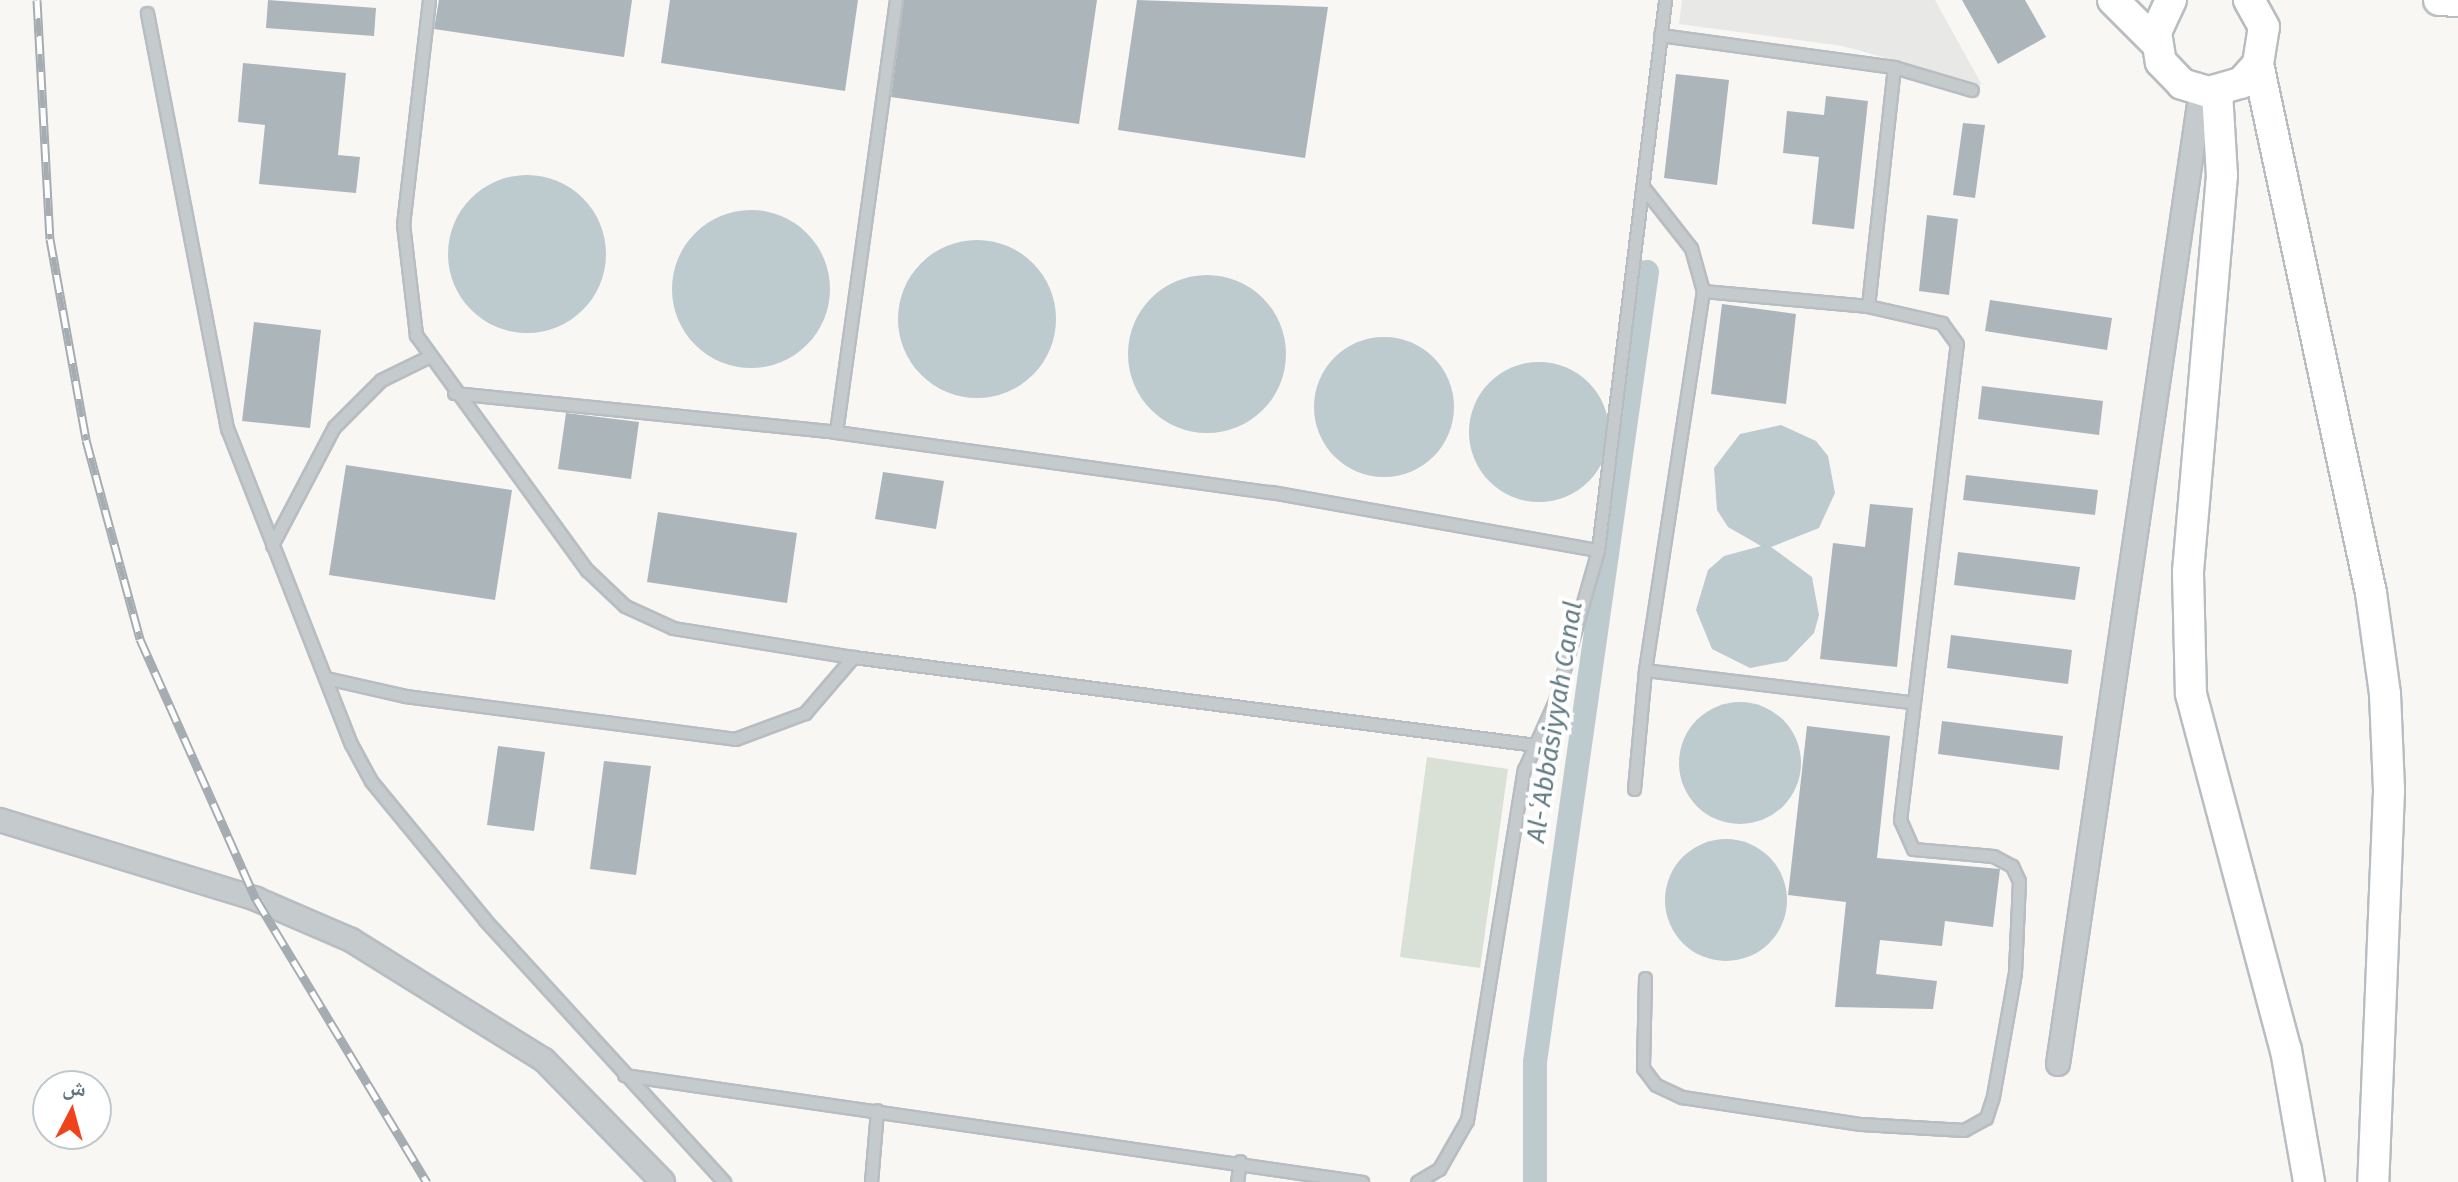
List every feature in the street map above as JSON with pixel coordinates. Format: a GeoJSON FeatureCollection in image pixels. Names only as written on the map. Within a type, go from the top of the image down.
{"type":"FeatureCollection","features":[{"type":"Feature","properties":{"kind":"main road"},"geometry":{"type":"LineString","coordinates":[[2113,0],[2159,16],[2166,71],[2209,92],[2241,83],[2258,64]]}},
{"type":"Feature","properties":{"kind":"main road"},"geometry":{"type":"LineString","coordinates":[[2249,0],[2264,27],[2258,64],[2371,593],[2385,694],[2389,791],[2373,1182]]}},
{"type":"Feature","properties":{"kind":"main road"},"geometry":{"type":"LineString","coordinates":[[2439,0],[2458,1]]}},
{"type":"Feature","properties":{"kind":"main road"},"geometry":{"type":"LineString","coordinates":[[2209,92],[2222,175],[2188,573],[2191,694],[2286,1050],[2309,1182]]}},
{"type":"Feature","properties":{"kind":"street"},"geometry":{"type":"LineString","coordinates":[[2058,1064],[2209,92]]}},
{"type":"Feature","properties":{"kind":"street"},"geometry":{"type":"LineString","coordinates":[[0,820],[256,899],[351,940],[544,1060],[663,1182]]}},
{"type":"Feature","properties":{"kind":"lane"},"geometry":{"type":"LineString","coordinates":[[429,0],[403,224],[404,280],[428,357],[587,570],[625,606],[673,628],[853,657],[1535,745]]}},
{"type":"Feature","properties":{"kind":"lane"},"geometry":{"type":"LineString","coordinates":[[836,432],[896,0]]}},
{"type":"Feature","properties":{"kind":"lane"},"geometry":{"type":"LineString","coordinates":[[1417,1182],[1439,1169],[1467,1120],[1519,796],[1535,745],[1555,701],[1598,550],[1665,0]]}},
{"type":"Feature","properties":{"kind":"lane"},"geometry":{"type":"LineString","coordinates":[[147,13],[227,428],[326,678],[371,781],[624,1075],[724,1182]]}},
{"type":"Feature","properties":{"kind":"lane"},"geometry":{"type":"LineString","coordinates":[[1660,35],[1894,67],[1972,90]]}},
{"type":"Feature","properties":{"kind":"lane"},"geometry":{"type":"LineString","coordinates":[[1868,306],[1894,67]]}},
{"type":"Feature","properties":{"kind":"lane"},"geometry":{"type":"LineString","coordinates":[[1634,789],[1645,670],[1703,291],[1691,248],[1643,187]]}},
{"type":"Feature","properties":{"kind":"lane"},"geometry":{"type":"LineString","coordinates":[[1645,978],[1643,1068],[1656,1085],[1682,1097],[1861,1124],[1964,1130],[1986,1118],[2015,972],[2019,881],[2012,866],[1993,856],[1913,849],[1905,839],[1911,702],[1957,344],[1942,323],[1868,306],[1703,291]]}},
{"type":"Feature","properties":{"kind":"lane"},"geometry":{"type":"LineString","coordinates":[[272,545],[334,427],[381,380],[428,357]]}},
{"type":"Feature","properties":{"kind":"lane"},"geometry":{"type":"LineString","coordinates":[[454,393],[836,432],[1271,492],[1598,550]]}},
{"type":"Feature","properties":{"kind":"lane"},"geometry":{"type":"LineString","coordinates":[[326,678],[405,696],[735,739],[805,713],[853,657]]}},
{"type":"Feature","properties":{"kind":"lane"},"geometry":{"type":"LineString","coordinates":[[1645,670],[1911,702]]}},
{"type":"Feature","properties":{"kind":"lane"},"geometry":{"type":"LineString","coordinates":[[624,1075],[1240,1161],[1362,1182]]}},
{"type":"Feature","properties":{"kind":"lane"},"geometry":{"type":"LineString","coordinates":[[871,1182],[877,1110]]}},
{"type":"Feature","properties":{"kind":"lane"},"geometry":{"type":"LineString","coordinates":[[1237,1182],[1240,1161]]}},
{"type":"Feature","properties":{"kind":"shaded area"},"geometry":{"type":"Polygon","coordinates":[[[1682,0],[1935,0],[1982,85],[1843,46],[1679,24],[1682,0]]]}},
{"type":"Feature","properties":{"kind":"shaded area"},"geometry":{"type":"Polygon","coordinates":[[[527,175],[557,181],[583,198],[600,224],[606,254],[600,284],[583,310],[557,327],[527,333],[497,327],[471,310],[454,284],[448,254],[454,224],[471,198],[497,181],[527,175]]]}},
{"type":"Feature","properties":{"kind":"shaded area"},"geometry":{"type":"Polygon","coordinates":[[[751,210],[781,216],[807,233],[824,259],[830,289],[824,319],[807,345],[781,362],[751,368],[721,362],[695,345],[678,319],[672,289],[678,259],[695,233],[721,216],[751,210]]]}},
{"type":"Feature","properties":{"kind":"shaded area"},"geometry":{"type":"Polygon","coordinates":[[[977,240],[1007,246],[1033,263],[1050,289],[1056,319],[1050,349],[1033,375],[1007,392],[977,398],[947,392],[921,375],[904,349],[898,319],[904,289],[921,263],[947,246],[977,240]]]}},
{"type":"Feature","properties":{"kind":"shaded area"},"geometry":{"type":"Polygon","coordinates":[[[1207,275],[1237,281],[1263,298],[1280,324],[1286,354],[1280,384],[1263,410],[1237,427],[1207,433],[1177,427],[1151,410],[1134,384],[1128,354],[1134,324],[1151,298],[1177,281],[1207,275]]]}},
{"type":"Feature","properties":{"kind":"shaded area"},"geometry":{"type":"Polygon","coordinates":[[[1384,337],[1411,343],[1433,358],[1448,380],[1454,407],[1448,434],[1433,456],[1411,471],[1384,477],[1357,471],[1335,456],[1320,434],[1314,407],[1320,380],[1335,358],[1357,343],[1384,337]]]}},
{"type":"Feature","properties":{"kind":"shaded area"},"geometry":{"type":"Polygon","coordinates":[[[1539,362],[1566,368],[1588,383],[1603,405],[1609,432],[1603,459],[1588,481],[1566,496],[1539,502],[1512,496],[1490,481],[1475,459],[1469,432],[1475,405],[1490,383],[1512,368],[1539,362]]]}},
{"type":"Feature","properties":{"kind":"shaded area"},"geometry":{"type":"Polygon","coordinates":[[[1781,425],[1816,441],[1828,456],[1835,493],[1819,528],[1771,547],[1812,577],[1819,615],[1814,633],[1787,661],[1750,668],[1712,649],[1696,610],[1708,570],[1724,556],[1761,546],[1728,527],[1717,510],[1714,468],[1740,434],[1781,425]]]}},
{"type":"Feature","properties":{"kind":"shaded area"},"geometry":{"type":"Polygon","coordinates":[[[1740,702],[1763,707],[1783,720],[1796,740],[1801,763],[1796,786],[1783,806],[1763,819],[1740,824],[1717,819],[1697,806],[1684,786],[1679,763],[1684,740],[1697,720],[1717,707],[1740,702]]]}},
{"type":"Feature","properties":{"kind":"shaded area"},"geometry":{"type":"Polygon","coordinates":[[[1427,757],[1508,769],[1480,968],[1400,957],[1427,757]]]}},
{"type":"Feature","properties":{"kind":"shaded area"},"geometry":{"type":"Polygon","coordinates":[[[1726,839],[1749,844],[1769,857],[1782,877],[1787,900],[1782,923],[1769,943],[1749,956],[1726,961],[1703,956],[1683,943],[1670,923],[1665,900],[1670,877],[1683,857],[1703,844],[1726,839]]]}},
{"type":"Feature","properties":{"kind":"building"},"geometry":{"type":"Polygon","coordinates":[[[268,0],[376,8],[374,36],[266,28],[268,0]]]}},
{"type":"Feature","properties":{"kind":"building"},"geometry":{"type":"Polygon","coordinates":[[[439,0],[632,0],[624,57],[434,29],[439,0]]]}},
{"type":"Feature","properties":{"kind":"building"},"geometry":{"type":"Polygon","coordinates":[[[670,0],[858,0],[845,91],[661,63],[670,0]]]}},
{"type":"Feature","properties":{"kind":"building"},"geometry":{"type":"Polygon","coordinates":[[[904,0],[1097,0],[1079,124],[891,97],[904,0]]]}},
{"type":"Feature","properties":{"kind":"building"},"geometry":{"type":"Polygon","coordinates":[[[1137,0],[1328,7],[1305,158],[1118,130],[1137,0]]]}},
{"type":"Feature","properties":{"kind":"building"},"geometry":{"type":"Polygon","coordinates":[[[1962,0],[2025,0],[2046,37],[1998,64],[1962,0]]]}},
{"type":"Feature","properties":{"kind":"building"},"geometry":{"type":"Polygon","coordinates":[[[243,63],[346,73],[338,155],[360,157],[356,193],[259,184],[265,125],[238,122],[243,63]]]}},
{"type":"Feature","properties":{"kind":"building"},"geometry":{"type":"Polygon","coordinates":[[[1676,74],[1729,80],[1717,185],[1664,178],[1676,74]]]}},
{"type":"Feature","properties":{"kind":"building"},"geometry":{"type":"Polygon","coordinates":[[[1826,96],[1868,101],[1854,229],[1812,224],[1819,157],[1783,153],[1787,111],[1824,115],[1826,96]]]}},
{"type":"Feature","properties":{"kind":"building"},"geometry":{"type":"Polygon","coordinates":[[[1963,123],[1985,125],[1975,198],[1953,195],[1963,123]]]}},
{"type":"Feature","properties":{"kind":"building"},"geometry":{"type":"Polygon","coordinates":[[[1927,215],[1958,219],[1949,295],[1919,291],[1927,215]]]}},
{"type":"Feature","properties":{"kind":"building"},"geometry":{"type":"Polygon","coordinates":[[[1990,300],[2112,318],[2107,350],[1985,331],[1990,300]]]}},
{"type":"Feature","properties":{"kind":"building"},"geometry":{"type":"Polygon","coordinates":[[[1722,304],[1796,314],[1786,404],[1711,394],[1722,304]]]}},
{"type":"Feature","properties":{"kind":"building"},"geometry":{"type":"Polygon","coordinates":[[[254,322],[321,330],[310,428],[242,421],[254,322]]]}},
{"type":"Feature","properties":{"kind":"building"},"geometry":{"type":"Polygon","coordinates":[[[1982,386],[2103,401],[2099,435],[1978,419],[1982,386]]]}},
{"type":"Feature","properties":{"kind":"building"},"geometry":{"type":"Polygon","coordinates":[[[566,413],[639,422],[631,479],[558,469],[566,413]]]}},
{"type":"Feature","properties":{"kind":"building"},"geometry":{"type":"Polygon","coordinates":[[[346,465],[512,490],[495,600],[329,575],[346,465]]]}},
{"type":"Feature","properties":{"kind":"building"},"geometry":{"type":"Polygon","coordinates":[[[883,472],[944,481],[936,529],[875,519],[883,472]]]}},
{"type":"Feature","properties":{"kind":"building"},"geometry":{"type":"Polygon","coordinates":[[[1966,475],[2098,490],[2095,515],[1963,500],[1966,475]]]}},
{"type":"Feature","properties":{"kind":"building"},"geometry":{"type":"Polygon","coordinates":[[[1870,504],[1913,508],[1897,667],[1820,659],[1833,543],[1865,547],[1870,504]]]}},
{"type":"Feature","properties":{"kind":"building"},"geometry":{"type":"Polygon","coordinates":[[[658,512],[797,533],[787,603],[647,582],[658,512]]]}},
{"type":"Feature","properties":{"kind":"building"},"geometry":{"type":"Polygon","coordinates":[[[1958,552],[2080,567],[2075,600],[1954,585],[1958,552]]]}},
{"type":"Feature","properties":{"kind":"building"},"geometry":{"type":"Polygon","coordinates":[[[1951,635],[2072,650],[2068,684],[1947,668],[1951,635]]]}},
{"type":"Feature","properties":{"kind":"building"},"geometry":{"type":"Polygon","coordinates":[[[1942,721],[2063,736],[2059,770],[1938,754],[1942,721]]]}},
{"type":"Feature","properties":{"kind":"building"},"geometry":{"type":"Polygon","coordinates":[[[1807,726],[1890,736],[1877,858],[2000,869],[1993,927],[1945,921],[1942,946],[1880,940],[1876,974],[1937,981],[1933,1009],[1835,1007],[1846,902],[1788,895],[1807,726]]]}},
{"type":"Feature","properties":{"kind":"building"},"geometry":{"type":"Polygon","coordinates":[[[498,746],[545,752],[534,831],[487,825],[498,746]]]}},
{"type":"Feature","properties":{"kind":"building"},"geometry":{"type":"Polygon","coordinates":[[[604,761],[651,766],[636,875],[590,869],[604,761]]]}},
{"type":"Feature","properties":{"kind":"waterway","name":"Al-ʿAbbāsiyyah Canal"},"geometry":{"type":"LineString","coordinates":[[1535,1182],[1535,1062],[1647,272]]}},
{"type":"Feature","properties":{"kind":"railway"},"geometry":{"type":"LineString","coordinates":[[37,0],[50,239],[86,440],[140,639],[256,899],[427,1182]]}}]}
